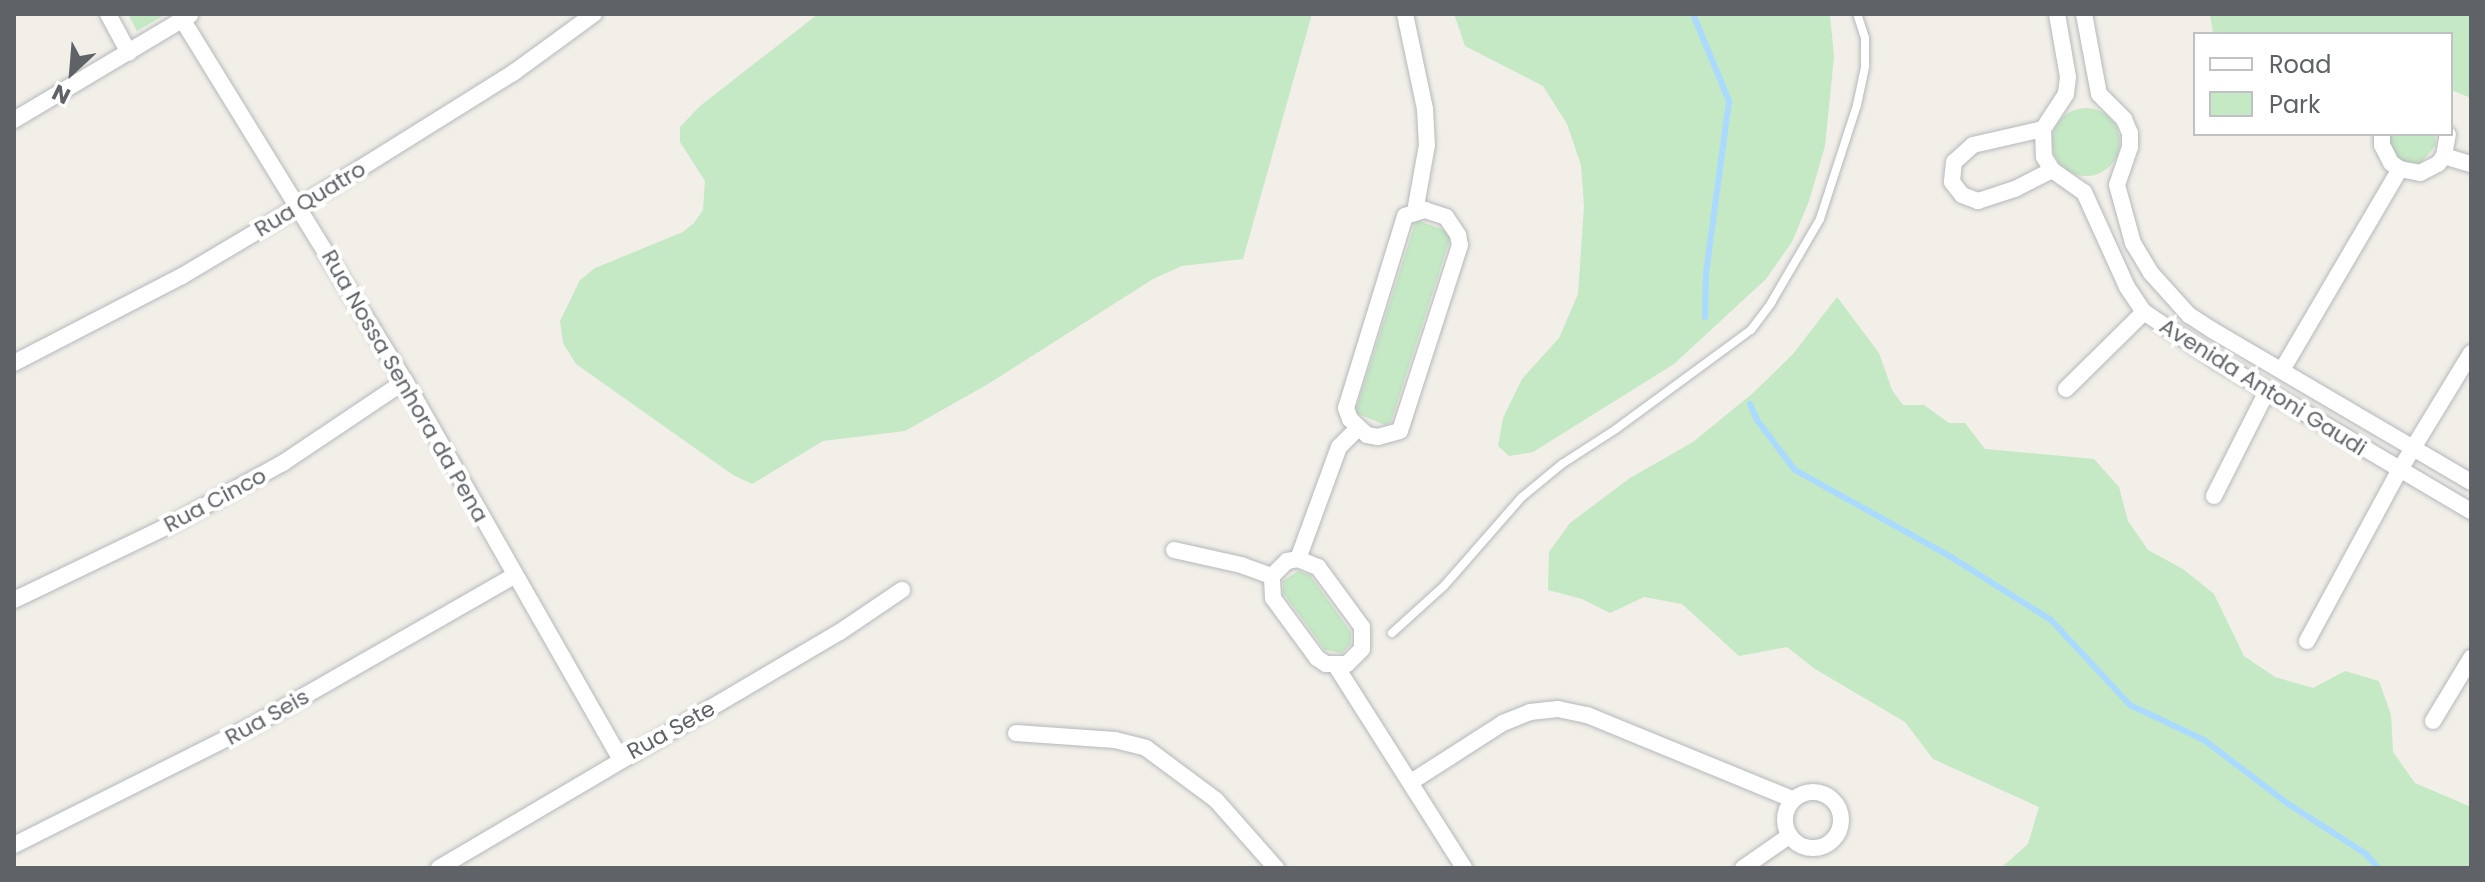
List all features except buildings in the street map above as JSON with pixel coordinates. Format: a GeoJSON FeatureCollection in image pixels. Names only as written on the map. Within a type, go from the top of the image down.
{"type":"FeatureCollection","features":[{"type":"Feature","properties":{"kind":"street"},"geometry":{"type":"LineString","coordinates":[[108,14],[129,53]]}},
{"type":"Feature","properties":{"kind":"street","name":"Rua Quatro"},"geometry":{"type":"LineString","coordinates":[[14,363],[182,276],[300,206],[513,73],[594,14]]}},
{"type":"Feature","properties":{"kind":"street"},"geometry":{"type":"LineString","coordinates":[[1405,14],[1425,109],[1427,145],[1415,212]]}},
{"type":"Feature","properties":{"kind":"street"},"geometry":{"type":"LineString","coordinates":[[2043,129],[1973,145],[1954,162],[1952,182],[1962,195],[1978,201],[2015,189],[2052,170],[2041,143],[2043,129],[2066,94],[2068,77],[2057,14]]}},
{"type":"Feature","properties":{"kind":"street","name":"Avenida Antoni Gaudi"},"geometry":{"type":"LineString","coordinates":[[2084,14],[2099,94],[2124,119],[2130,133],[2130,147],[2117,185],[2133,243],[2151,273],[2189,315],[2471,482]]}},
{"type":"Feature","properties":{"kind":"street"},"geometry":{"type":"LineString","coordinates":[[14,120],[187,17]]}},
{"type":"Feature","properties":{"kind":"street","name":"Rua Nossa Senhora da Pena"},"geometry":{"type":"LineString","coordinates":[[187,17],[405,381],[620,758]]}},
{"type":"Feature","properties":{"kind":"street"},"geometry":{"type":"LineString","coordinates":[[2382,136],[2385,155],[2409,173],[2429,170],[2444,156],[2448,136]]}},
{"type":"Feature","properties":{"kind":"street"},"geometry":{"type":"LineString","coordinates":[[2444,156],[2471,164]]}},
{"type":"Feature","properties":{"kind":"street"},"geometry":{"type":"LineString","coordinates":[[2282,370],[2400,169]]}},
{"type":"Feature","properties":{"kind":"street","name":"Avenida Antoni Gaudi"},"geometry":{"type":"LineString","coordinates":[[2052,170],[2084,192],[2127,287],[2144,312],[2267,391],[2471,511]]}},
{"type":"Feature","properties":{"kind":"street"},"geometry":{"type":"LineString","coordinates":[[1425,210],[1446,217],[1458,235],[1460,245],[1400,431],[1378,437],[1357,429],[1346,408],[1405,216],[1425,210]]}},
{"type":"Feature","properties":{"kind":"street"},"geometry":{"type":"LineString","coordinates":[[2066,389],[2144,312]]}},
{"type":"Feature","properties":{"kind":"street"},"geometry":{"type":"LineString","coordinates":[[2307,641],[2399,471],[2471,353]]}},
{"type":"Feature","properties":{"kind":"street","name":"Rua Cinco"},"geometry":{"type":"LineString","coordinates":[[14,600],[170,525],[283,463],[405,381]]}},
{"type":"Feature","properties":{"kind":"street"},"geometry":{"type":"LineString","coordinates":[[2214,496],[2267,391]]}},
{"type":"Feature","properties":{"kind":"street"},"geometry":{"type":"LineString","coordinates":[[1298,559],[1339,447],[1357,429]]}},
{"type":"Feature","properties":{"kind":"street"},"geometry":{"type":"LineString","coordinates":[[1174,550],[1241,565],[1272,576]]}},
{"type":"Feature","properties":{"kind":"street"},"geometry":{"type":"LineString","coordinates":[[1298,559],[1318,567],[1362,627],[1362,649],[1347,664],[1336,666],[1317,658],[1273,598],[1272,576],[1287,561],[1298,559]]}},
{"type":"Feature","properties":{"kind":"street","name":"Rua Seis"},"geometry":{"type":"LineString","coordinates":[[14,845],[250,727],[514,576]]}},
{"type":"Feature","properties":{"kind":"street","name":"Rua Sete"},"geometry":{"type":"LineString","coordinates":[[439,868],[620,758],[840,632],[902,590]]}},
{"type":"Feature","properties":{"kind":"street"},"geometry":{"type":"LineString","coordinates":[[2433,721],[2471,658]]}},
{"type":"Feature","properties":{"kind":"street"},"geometry":{"type":"LineString","coordinates":[[1336,666],[1464,868]]}},
{"type":"Feature","properties":{"kind":"street"},"geometry":{"type":"LineString","coordinates":[[1411,782],[1503,723],[1530,712],[1558,709],[1587,715],[1792,799]]}},
{"type":"Feature","properties":{"kind":"street"},"geometry":{"type":"LineString","coordinates":[[1016,733],[1101,738],[1146,748],[1216,800],[1276,868]]}},
{"type":"Feature","properties":{"kind":"street"},"geometry":{"type":"LineString","coordinates":[[1820,792],[1837,804],[1841,823],[1833,841],[1825,846],[1805,848],[1789,836],[1784,817],[1792,799],[1801,794],[1820,792]]}},
{"type":"Feature","properties":{"kind":"street"},"geometry":{"type":"LineString","coordinates":[[1743,868],[1789,836]]}},
{"type":"Feature","properties":{"kind":"lane"},"geometry":{"type":"LineString","coordinates":[[1392,633],[1444,586],[1522,497],[1562,464],[1616,429],[1751,330],[1771,303],[1820,219],[1857,105],[1865,66],[1865,38],[1857,14]]}},
{"type":"Feature","properties":{"kind":"green space"},"geometry":{"type":"Polygon","coordinates":[[[128,14],[166,14],[137,31],[128,14]]]}},
{"type":"Feature","properties":{"kind":"green space"},"geometry":{"type":"Polygon","coordinates":[[[818,14],[1312,14],[1243,259],[1182,266],[1153,279],[988,384],[905,431],[823,441],[752,484],[733,475],[576,364],[563,343],[560,321],[580,280],[595,268],[683,232],[694,223],[703,210],[705,181],[680,142],[680,127],[700,106],[818,14]]]}},
{"type":"Feature","properties":{"kind":"green space"},"geometry":{"type":"Polygon","coordinates":[[[1454,14],[1830,15],[1834,57],[1825,146],[1809,201],[1792,242],[1766,279],[1674,364],[1533,452],[1509,456],[1498,446],[1503,418],[1522,379],[1559,338],[1578,294],[1584,206],[1581,165],[1567,124],[1543,86],[1465,46],[1454,14]]]}},
{"type":"Feature","properties":{"kind":"green space"},"geometry":{"type":"Polygon","coordinates":[[[2210,14],[2471,14],[2471,98],[2453,91],[2453,32],[2213,32],[2210,14]]]}},
{"type":"Feature","properties":{"kind":"green space"},"geometry":{"type":"Polygon","coordinates":[[[2086,108],[2110,118],[2120,142],[2110,166],[2086,176],[2062,166],[2052,142],[2062,118],[2086,108]]]}},
{"type":"Feature","properties":{"kind":"green space"},"geometry":{"type":"Polygon","coordinates":[[[2388,136],[2435,136],[2436,145],[2421,163],[2406,164],[2392,156],[2388,136]]]}},
{"type":"Feature","properties":{"kind":"green space"},"geometry":{"type":"Polygon","coordinates":[[[1416,220],[1448,231],[1451,236],[1391,422],[1385,425],[1356,413],[1356,409],[1416,220]]]}},
{"type":"Feature","properties":{"kind":"green space"},"geometry":{"type":"Polygon","coordinates":[[[1837,297],[1879,353],[1892,390],[1903,405],[1924,405],[1949,423],[1965,423],[1985,449],[2094,459],[2119,487],[2128,521],[2148,550],[2183,569],[2214,594],[2244,656],[2275,677],[2313,688],[2345,671],[2379,681],[2391,715],[2393,752],[2415,783],[2471,807],[2471,868],[2001,868],[2028,844],[2039,807],[1933,759],[1905,722],[1815,669],[1787,647],[1739,656],[1682,604],[1644,597],[1610,613],[1582,599],[1548,590],[1549,552],[1570,523],[1630,478],[1693,442],[1753,393],[1793,354],[1837,297]]]}},
{"type":"Feature","properties":{"kind":"green space"},"geometry":{"type":"Polygon","coordinates":[[[1298,571],[1310,575],[1351,632],[1351,644],[1342,653],[1325,650],[1283,593],[1283,581],[1298,571]]]}},
{"type":"Feature","properties":{"kind":"waterway"},"geometry":{"type":"LineString","coordinates":[[1693,14],[1729,101],[1706,274],[1705,317]]}},
{"type":"Feature","properties":{"kind":"waterway"},"geometry":{"type":"LineString","coordinates":[[1750,404],[1757,420],[1795,470],[1951,557],[2051,620],[2130,705],[2204,740],[2287,803],[2366,854],[2378,868]]}}]}
